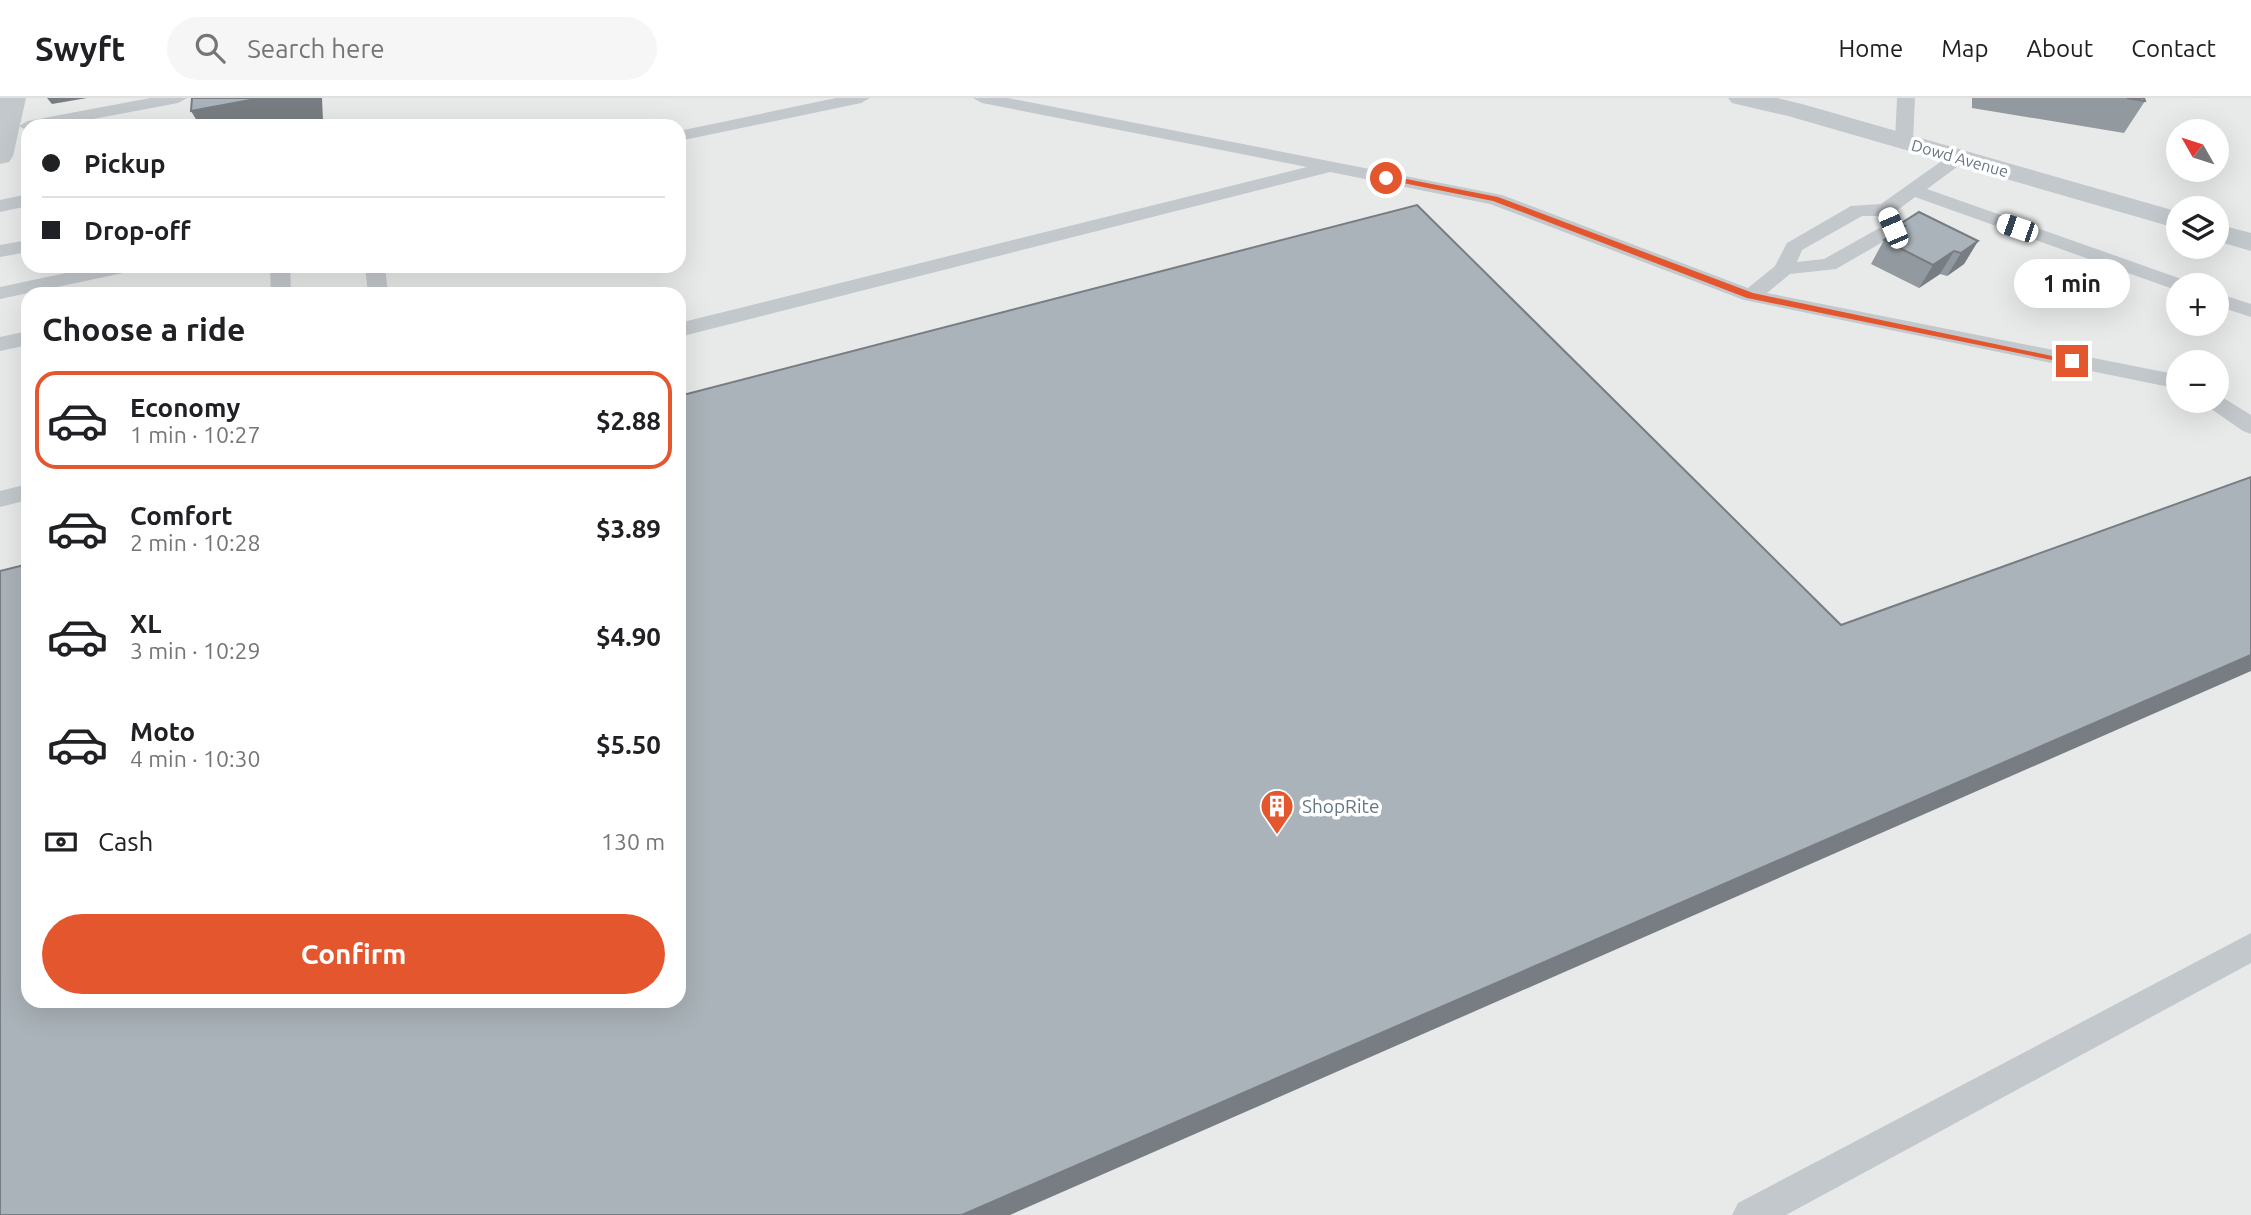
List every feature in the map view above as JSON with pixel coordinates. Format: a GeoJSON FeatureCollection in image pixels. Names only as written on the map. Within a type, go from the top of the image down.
{"type":"FeatureCollection","features":[{"type":"Feature","properties":{"kind":"street"},"geometry":{"type":"LineString","coordinates":[[0,156],[21,127],[13,98]]}},
{"type":"Feature","properties":{"kind":"street","name":"Dowd Avenue"},"geometry":{"type":"LineString","coordinates":[[1741,98],[1793,109],[2166,217]]}},
{"type":"Feature","properties":{"kind":"street"},"geometry":{"type":"LineString","coordinates":[[2229,236],[2251,242]]}},
{"type":"Feature","properties":{"kind":"lane"},"geometry":{"type":"LineString","coordinates":[[64,119],[178,98]]}},
{"type":"Feature","properties":{"kind":"lane"},"geometry":{"type":"LineString","coordinates":[[686,135],[861,98]]}},
{"type":"Feature","properties":{"kind":"lane"},"geometry":{"type":"LineString","coordinates":[[982,98],[1495,199],[1751,296],[2166,380]]}},
{"type":"Feature","properties":{"kind":"lane"},"geometry":{"type":"LineString","coordinates":[[1904,141],[1906,98]]}},
{"type":"Feature","properties":{"kind":"lane"},"geometry":{"type":"LineString","coordinates":[[1751,296],[1784,269],[1794,247],[1858,211],[1885,210],[1959,157]]}},
{"type":"Feature","properties":{"kind":"lane"},"geometry":{"type":"LineString","coordinates":[[686,328],[1331,167]]}},
{"type":"Feature","properties":{"kind":"lane"},"geometry":{"type":"LineString","coordinates":[[1912,191],[2166,280]]}},
{"type":"Feature","properties":{"kind":"lane"},"geometry":{"type":"LineString","coordinates":[[0,206],[21,202]]}},
{"type":"Feature","properties":{"kind":"lane"},"geometry":{"type":"LineString","coordinates":[[1784,269],[1829,265],[1893,228],[1885,210]]}},
{"type":"Feature","properties":{"kind":"lane"},"geometry":{"type":"LineString","coordinates":[[0,251],[21,247]]}},
{"type":"Feature","properties":{"kind":"lane"},"geometry":{"type":"LineString","coordinates":[[28,287],[95,273]]}},
{"type":"Feature","properties":{"kind":"lane"},"geometry":{"type":"LineString","coordinates":[[0,293],[21,289]]}},
{"type":"Feature","properties":{"kind":"lane"},"geometry":{"type":"LineString","coordinates":[[2229,303],[2251,311]]}},
{"type":"Feature","properties":{"kind":"lane"},"geometry":{"type":"LineString","coordinates":[[0,344],[21,340]]}},
{"type":"Feature","properties":{"kind":"lane"},"geometry":{"type":"LineString","coordinates":[[2229,411],[2251,426]]}},
{"type":"Feature","properties":{"kind":"lane"},"geometry":{"type":"LineString","coordinates":[[0,499],[21,494]]}},
{"type":"Feature","properties":{"kind":"lane"},"geometry":{"type":"LineString","coordinates":[[1750,1215],[2251,947]]}},
{"type":"Feature","properties":{"kind":"shaded area"},"geometry":{"type":"Polygon","coordinates":[[[0,98],[2251,98],[2251,1215],[0,1215],[0,98]]]}},
{"type":"Feature","properties":{"kind":"building"},"geometry":{"type":"Polygon","coordinates":[[[192,98],[261,98],[191,111],[192,98]]]}},
{"type":"Feature","properties":{"kind":"building","name":"ShopRite"},"geometry":{"type":"Polygon","coordinates":[[[1417,205],[1841,625],[2251,477],[2251,655],[962,1215],[0,1215],[0,571],[21,566],[21,1008],[686,1008],[686,394],[1417,205]]]}},
{"type":"Feature","properties":{"kind":"building"},"geometry":{"type":"Polygon","coordinates":[[[1919,212],[1978,241],[1961,253],[1954,251],[1933,265],[1884,240],[1905,226],[1900,224],[1919,212]]]}},
{"type":"Feature","properties":{"kind":"place","name":"ShopRite"},"geometry":{"type":"Point","coordinates":[1277,836]}},
{"type":"Feature","properties":{"kind":"route"},"geometry":{"type":"LineString","coordinates":[[1386,178],[1495,199],[1751,296],[2072,361]]}}]}
